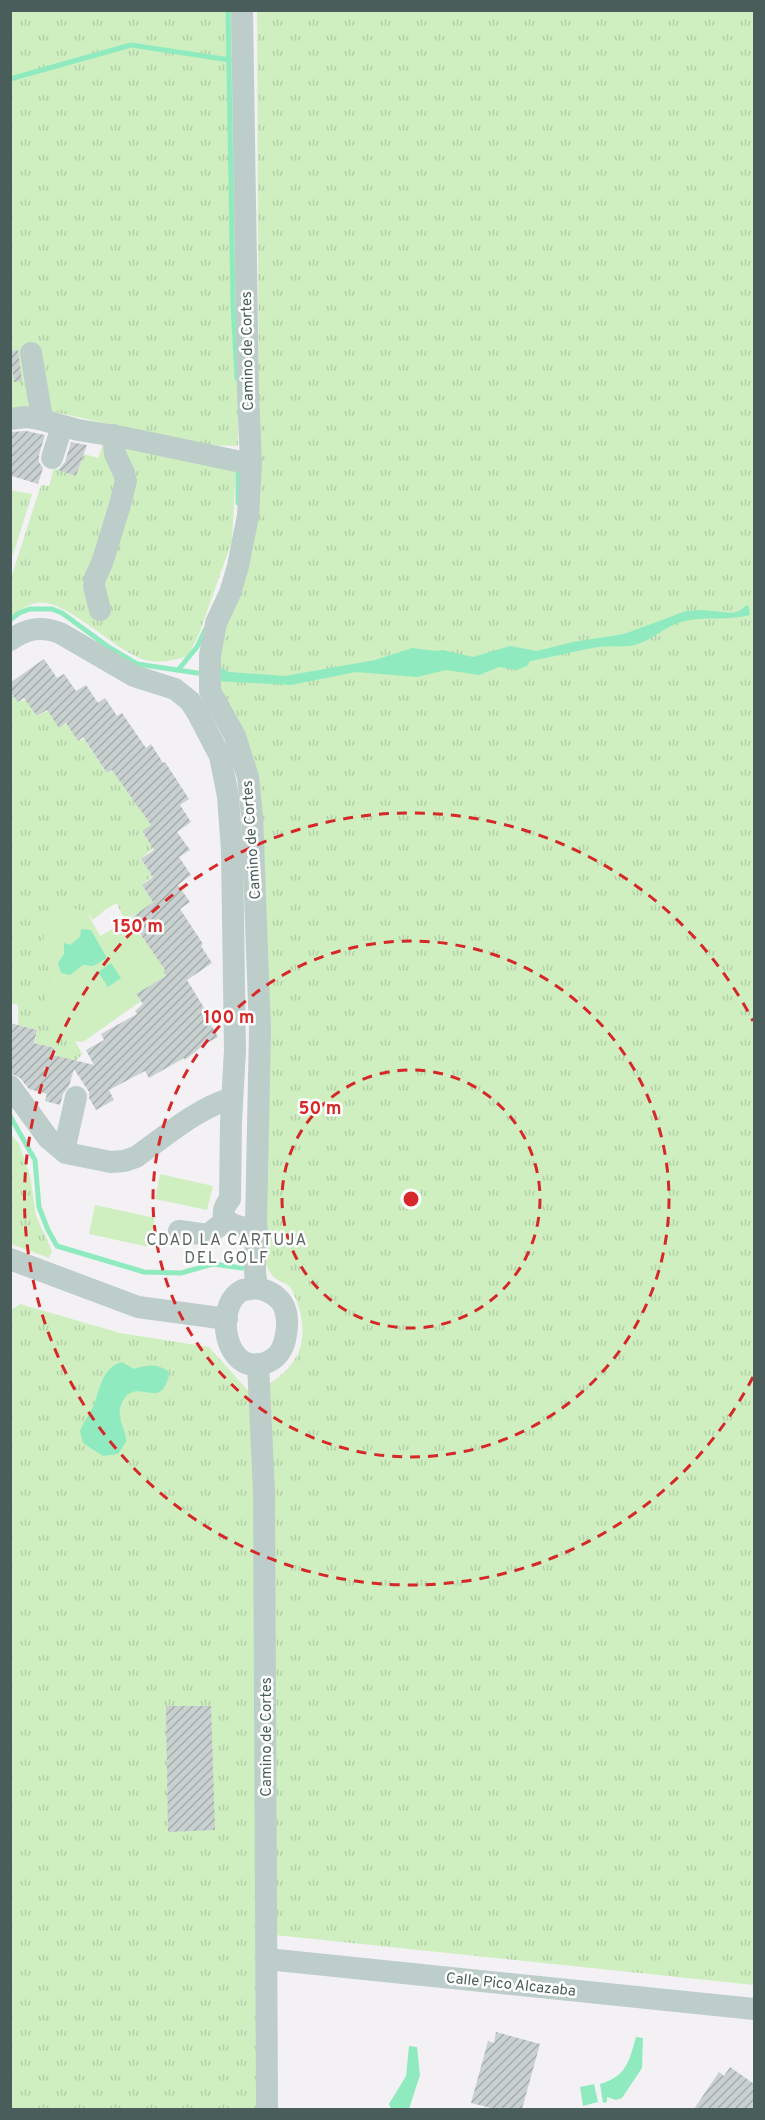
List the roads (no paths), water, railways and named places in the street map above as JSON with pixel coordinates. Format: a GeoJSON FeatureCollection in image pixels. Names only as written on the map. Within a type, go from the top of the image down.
{"type":"FeatureCollection","features":[{"type":"Feature","properties":{"kind":"street","name":"Camino de Cortes"},"geometry":{"type":"LineString","coordinates":[[242,10],[251,464],[248,516],[238,566],[230,593],[216,623],[210,655],[210,692],[235,736],[248,777],[252,816],[260,1030],[244,1227],[257,1288]]}},
{"type":"Feature","properties":{"kind":"street"},"geometry":{"type":"LineString","coordinates":[[31,353],[41,412],[39,418]]}},
{"type":"Feature","properties":{"kind":"street"},"geometry":{"type":"LineString","coordinates":[[10,419],[39,418],[62,426],[251,464]]}},
{"type":"Feature","properties":{"kind":"street"},"geometry":{"type":"LineString","coordinates":[[52,458],[62,426]]}},
{"type":"Feature","properties":{"kind":"street"},"geometry":{"type":"LineString","coordinates":[[100,610],[94,586],[95,578],[102,562],[126,480],[115,454],[113,435]]}},
{"type":"Feature","properties":{"kind":"street"},"geometry":{"type":"LineString","coordinates":[[10,640],[22,632],[35,628],[48,629],[60,633],[134,676],[176,689],[190,701],[220,756],[228,796],[232,851],[235,1050],[230,1199],[224,1209],[244,1227]]}},
{"type":"Feature","properties":{"kind":"street"},"geometry":{"type":"LineString","coordinates":[[10,1086],[48,1138],[64,1151],[111,1162],[136,1157],[200,1111],[232,1098]]}},
{"type":"Feature","properties":{"kind":"street"},"geometry":{"type":"LineString","coordinates":[[64,1151],[76,1097]]}},
{"type":"Feature","properties":{"kind":"street"},"geometry":{"type":"LineString","coordinates":[[179,1231],[201,1235],[244,1227]]}},
{"type":"Feature","properties":{"kind":"street"},"geometry":{"type":"LineString","coordinates":[[14,1266],[138,1307],[227,1319]]}},
{"type":"Feature","properties":{"kind":"street"},"geometry":{"type":"LineString","coordinates":[[257,1288],[270,1291],[281,1300],[287,1315],[287,1331],[283,1348],[274,1360],[250,1364],[238,1358],[229,1345],[226,1330],[227,1319],[232,1301],[243,1290],[257,1288]]}},
{"type":"Feature","properties":{"kind":"street","name":"Camino de Cortes"},"geometry":{"type":"LineString","coordinates":[[258,1364],[264,1492],[267,2109]]}},
{"type":"Feature","properties":{"kind":"street","name":"Calle Pico Alcazaba"},"geometry":{"type":"LineString","coordinates":[[267,1959],[754,2009]]}},
{"type":"Feature","properties":{"kind":"waterway"},"geometry":{"type":"LineString","coordinates":[[228,10],[233,305],[237,378]]}},
{"type":"Feature","properties":{"kind":"waterway"},"geometry":{"type":"LineString","coordinates":[[10,79],[131,45],[230,60]]}},
{"type":"Feature","properties":{"kind":"waterway"},"geometry":{"type":"LineString","coordinates":[[238,469],[238,503]]}},
{"type":"Feature","properties":{"kind":"waterway"},"geometry":{"type":"LineString","coordinates":[[10,620],[30,609],[52,609],[62,613],[110,648],[137,664],[204,674]]}},
{"type":"Feature","properties":{"kind":"waterway"},"geometry":{"type":"LineString","coordinates":[[178,670],[197,647],[205,630]]}},
{"type":"Feature","properties":{"kind":"waterway"},"geometry":{"type":"LineString","coordinates":[[10,1116],[35,1160],[39,1207],[57,1246],[144,1272],[181,1273],[213,1264],[242,1268]]}},
{"type":"Feature","properties":{"kind":"district","name":"CDAD LA CARTUJA DEL GOLF"},"geometry":{"type":"Point","coordinates":[227,1248]}}]}
